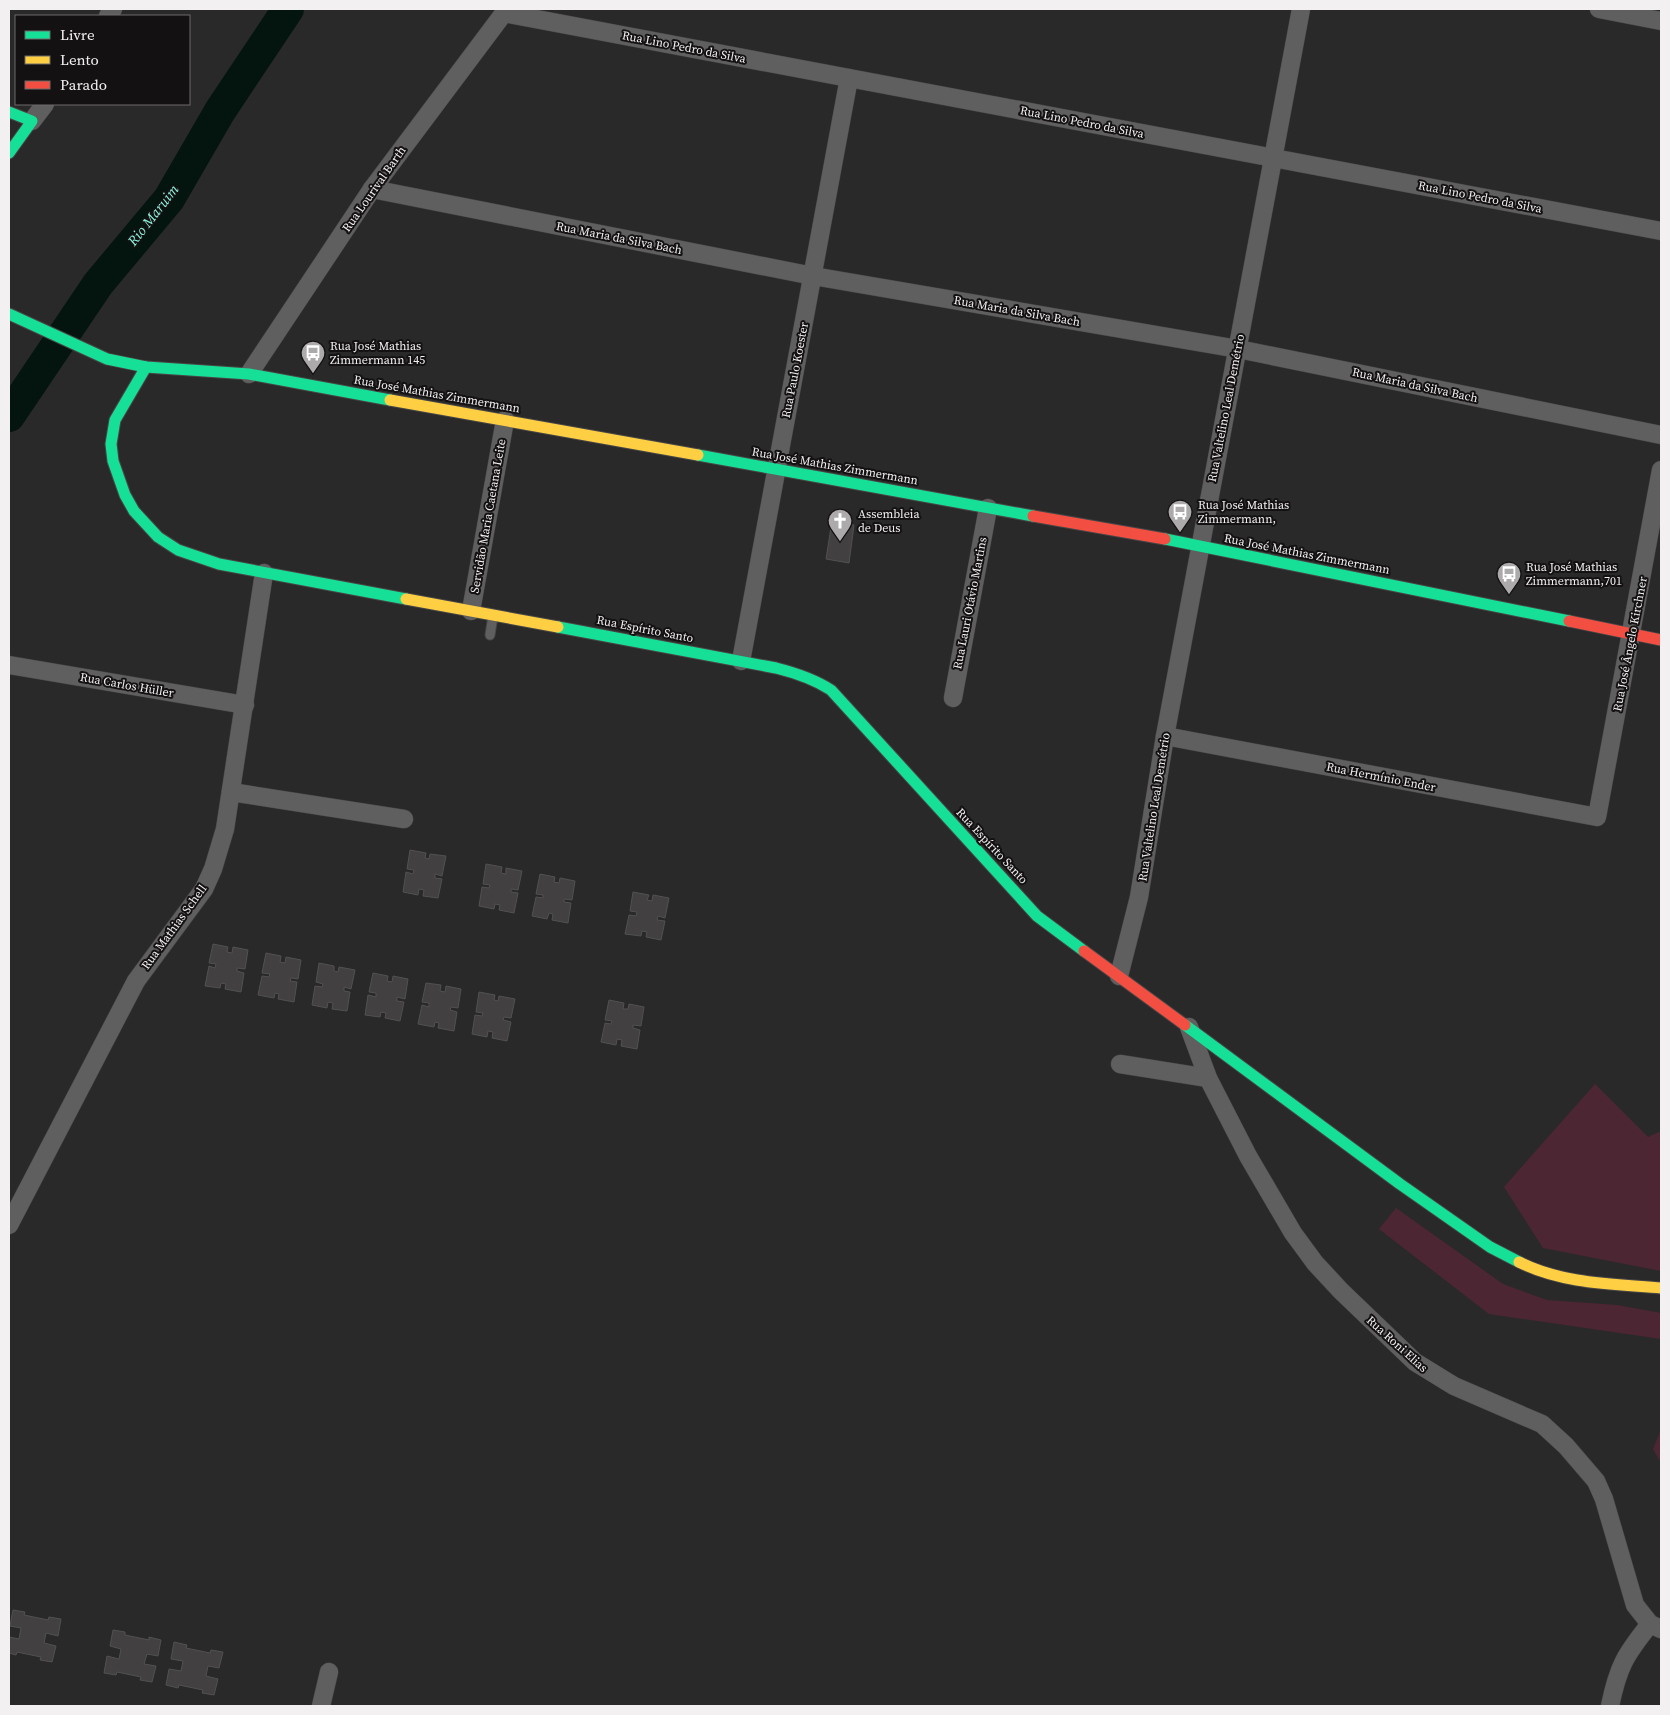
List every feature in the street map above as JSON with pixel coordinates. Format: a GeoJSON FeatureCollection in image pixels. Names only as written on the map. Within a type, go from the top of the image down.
{"type":"FeatureCollection","features":[{"type":"Feature","properties":{"kind":"street","name":"Rua Valtelino Leal Demétrio"},"geometry":{"type":"LineString","coordinates":[[1119,976],[1139,897],[1165,736],[1301,9]]}},
{"type":"Feature","properties":{"kind":"street"},"geometry":{"type":"LineString","coordinates":[[1598,9],[1661,21]]}},
{"type":"Feature","properties":{"kind":"street","name":"Rua Lino Pedro da Silva"},"geometry":{"type":"LineString","coordinates":[[505,11],[848,78],[1661,231]]}},
{"type":"Feature","properties":{"kind":"street","name":"Rua Lourival Barth"},"geometry":{"type":"LineString","coordinates":[[249,374],[372,189],[505,11]]}},
{"type":"Feature","properties":{"kind":"street","name":"Rua Paulo Koester"},"geometry":{"type":"LineString","coordinates":[[741,661],[848,78]]}},
{"type":"Feature","properties":{"kind":"street"},"geometry":{"type":"LineString","coordinates":[[9,153],[44,105]]}},
{"type":"Feature","properties":{"kind":"street"},"geometry":{"type":"LineString","coordinates":[[9,112],[32,121]]}},
{"type":"Feature","properties":{"kind":"street","name":"Rua Maria da Silva Bach"},"geometry":{"type":"LineString","coordinates":[[372,189],[813,276],[1238,349],[1661,435]]}},
{"type":"Feature","properties":{"kind":"street","name":"Rua José Mathias Zimmermann"},"geometry":{"type":"LineString","coordinates":[[9,314],[107,359],[146,367],[249,374],[505,420],[1200,546],[1661,640]]}},
{"type":"Feature","properties":{"kind":"street","name":"Rua Espírito Santo"},"geometry":{"type":"LineString","coordinates":[[146,367],[113,425],[111,444],[113,463],[128,501],[142,519],[172,546],[219,564],[741,661],[808,677],[831,690],[1037,916],[1400,1184],[1512,1260],[1551,1276],[1583,1281],[1661,1288]]}},
{"type":"Feature","properties":{"kind":"street","name":"Servidão Maria Caetana Leite"},"geometry":{"type":"LineString","coordinates":[[471,611],[505,420]]}},
{"type":"Feature","properties":{"kind":"street","name":"Rua José Ângelo Kirchner"},"geometry":{"type":"LineString","coordinates":[[1597,817],[1661,470]]}},
{"type":"Feature","properties":{"kind":"street","name":"Rua Lauri Otávio Martins"},"geometry":{"type":"LineString","coordinates":[[952,698],[988,508]]}},
{"type":"Feature","properties":{"kind":"street","name":"Rua Mathias Schell"},"geometry":{"type":"LineString","coordinates":[[9,1225],[136,981],[204,889],[221,848],[264,573]]}},
{"type":"Feature","properties":{"kind":"street","name":"Rua Carlos Hüller"},"geometry":{"type":"LineString","coordinates":[[9,665],[244,705]]}},
{"type":"Feature","properties":{"kind":"street","name":"Rua Hermínio Ender"},"geometry":{"type":"LineString","coordinates":[[1165,736],[1597,817]]}},
{"type":"Feature","properties":{"kind":"street"},"geometry":{"type":"LineString","coordinates":[[231,792],[404,819]]}},
{"type":"Feature","properties":{"kind":"street","name":"Rua Roni Elias"},"geometry":{"type":"LineString","coordinates":[[1190,1028],[1208,1078],[1271,1197],[1293,1233],[1341,1292],[1393,1342],[1428,1371],[1454,1386],[1542,1424],[1580,1461],[1596,1481],[1604,1499],[1635,1605],[1655,1627]]}},
{"type":"Feature","properties":{"kind":"street"},"geometry":{"type":"LineString","coordinates":[[1120,1064],[1208,1078]]}},
{"type":"Feature","properties":{"kind":"street"},"geometry":{"type":"LineString","coordinates":[[1610,1706],[1618,1669],[1626,1653],[1655,1627]]}},
{"type":"Feature","properties":{"kind":"street"},"geometry":{"type":"LineString","coordinates":[[320,1706],[328,1672]]}},
{"type":"Feature","properties":{"kind":"lane"},"geometry":{"type":"LineString","coordinates":[[490,635],[494,615]]}},
{"type":"Feature","properties":{"kind":"shaded area"},"geometry":{"type":"Polygon","coordinates":[[[1595,1084],[1648,1137],[1661,1131],[1661,1271],[1543,1248],[1504,1187],[1595,1084]]]}},
{"type":"Feature","properties":{"kind":"shaded area"},"geometry":{"type":"Polygon","coordinates":[[[1396,1208],[1503,1284],[1547,1300],[1617,1305],[1661,1313],[1661,1339],[1489,1314],[1379,1229],[1396,1208]]]}},
{"type":"Feature","properties":{"kind":"shaded area"},"geometry":{"type":"Polygon","coordinates":[[[1661,1429],[1661,1463],[1653,1449],[1661,1429]]]}},
{"type":"Feature","properties":{"kind":"building","name":"Assembleia de Deus"},"geometry":{"type":"Polygon","coordinates":[[[832,521],[854,525],[849,563],[826,559],[832,521]]]}},
{"type":"Feature","properties":{"kind":"building"},"geometry":{"type":"Polygon","coordinates":[[[410,850],[426,853],[425,858],[429,859],[430,854],[446,856],[442,876],[435,874],[435,878],[442,879],[438,898],[423,896],[424,890],[419,889],[418,895],[403,892],[406,872],[413,874],[414,870],[407,869],[410,850]]]}},
{"type":"Feature","properties":{"kind":"building"},"geometry":{"type":"Polygon","coordinates":[[[486,864],[502,867],[501,873],[506,874],[506,868],[522,871],[518,890],[511,889],[511,892],[518,893],[514,913],[499,910],[500,905],[495,904],[494,909],[479,906],[482,887],[489,888],[490,885],[483,884],[486,864]]]}},
{"type":"Feature","properties":{"kind":"building"},"geometry":{"type":"Polygon","coordinates":[[[540,874],[555,877],[554,882],[559,883],[560,878],[575,881],[572,900],[564,899],[564,902],[571,903],[568,923],[552,920],[553,914],[549,913],[547,919],[532,916],[536,897],[543,898],[543,895],[536,894],[540,874]]]}},
{"type":"Feature","properties":{"kind":"building"},"geometry":{"type":"Polygon","coordinates":[[[633,892],[649,895],[647,900],[652,901],[653,895],[669,898],[665,918],[658,916],[657,920],[665,921],[661,940],[646,937],[647,932],[642,931],[641,936],[625,934],[629,915],[636,916],[637,912],[630,911],[633,892]]]}},
{"type":"Feature","properties":{"kind":"building"},"geometry":{"type":"Polygon","coordinates":[[[213,944],[228,947],[227,952],[232,953],[233,947],[248,950],[245,969],[237,968],[237,971],[244,973],[241,992],[225,989],[226,984],[221,983],[220,988],[205,986],[209,966],[215,968],[216,964],[209,963],[213,944]]]}},
{"type":"Feature","properties":{"kind":"building"},"geometry":{"type":"Polygon","coordinates":[[[266,953],[281,956],[280,962],[285,963],[286,957],[301,960],[298,979],[291,978],[290,981],[297,982],[294,1002],[278,999],[279,994],[275,993],[274,998],[258,995],[262,976],[269,977],[270,974],[262,973],[266,953]]]}},
{"type":"Feature","properties":{"kind":"building"},"geometry":{"type":"Polygon","coordinates":[[[319,963],[334,966],[334,971],[338,972],[339,967],[355,970],[351,989],[344,987],[344,991],[350,992],[347,1011],[332,1009],[333,1003],[328,1002],[327,1008],[312,1005],[315,986],[322,987],[323,984],[316,982],[319,963]]]}},
{"type":"Feature","properties":{"kind":"building"},"geometry":{"type":"Polygon","coordinates":[[[373,973],[388,976],[387,981],[392,982],[393,976],[408,979],[405,999],[397,997],[397,1001],[404,1002],[400,1021],[385,1018],[386,1013],[381,1012],[380,1017],[365,1015],[368,995],[376,997],[376,993],[369,992],[373,973]]]}},
{"type":"Feature","properties":{"kind":"building"},"geometry":{"type":"Polygon","coordinates":[[[426,983],[441,985],[440,991],[445,992],[446,986],[461,989],[458,1008],[451,1007],[450,1010],[457,1012],[454,1031],[438,1028],[439,1023],[435,1022],[434,1027],[418,1024],[422,1005],[429,1007],[429,1003],[422,1002],[426,983]]]}},
{"type":"Feature","properties":{"kind":"building"},"geometry":{"type":"Polygon","coordinates":[[[479,992],[495,995],[494,1000],[498,1001],[499,996],[515,999],[511,1018],[504,1017],[503,1020],[511,1022],[507,1041],[492,1038],[493,1032],[488,1031],[487,1037],[472,1034],[475,1015],[482,1016],[483,1013],[476,1012],[479,992]]]}},
{"type":"Feature","properties":{"kind":"building"},"geometry":{"type":"Polygon","coordinates":[[[609,1000],[624,1003],[623,1009],[628,1009],[629,1004],[644,1007],[641,1026],[633,1025],[633,1028],[640,1030],[637,1049],[621,1046],[622,1040],[617,1039],[616,1045],[601,1042],[605,1023],[611,1024],[612,1021],[605,1020],[609,1000]]]}},
{"type":"Feature","properties":{"kind":"building"},"geometry":{"type":"Polygon","coordinates":[[[13,1610],[25,1612],[24,1615],[48,1620],[49,1617],[61,1619],[58,1636],[46,1633],[44,1643],[56,1646],[52,1662],[40,1660],[41,1657],[17,1652],[16,1655],[9,1653],[9,1637],[19,1639],[21,1628],[10,1626],[13,1610]]]}},
{"type":"Feature","properties":{"kind":"building"},"geometry":{"type":"Polygon","coordinates":[[[113,1630],[125,1632],[125,1635],[149,1640],[149,1637],[161,1640],[158,1656],[147,1654],[144,1664],[156,1666],[152,1682],[140,1680],[141,1677],[117,1672],[116,1675],[104,1673],[107,1656],[119,1659],[121,1649],[110,1646],[113,1630]]]}},
{"type":"Feature","properties":{"kind":"building"},"geometry":{"type":"Polygon","coordinates":[[[174,1642],[187,1645],[186,1648],[210,1653],[211,1650],[223,1652],[219,1668],[208,1666],[206,1676],[218,1679],[214,1695],[202,1693],[203,1690],[179,1685],[178,1688],[166,1685],[169,1669],[181,1671],[183,1661],[171,1659],[174,1642]]]}},
{"type":"Feature","properties":{"kind":"waterway","name":"Rio Maruim"},"geometry":{"type":"LineString","coordinates":[[9,416],[98,284],[169,199],[220,111],[288,9]]}},
{"type":"Feature","properties":{"kind":"traffic: fast"},"geometry":{"type":"LineString","coordinates":[[9,112],[32,121],[9,153]]}},
{"type":"Feature","properties":{"kind":"traffic: fast"},"geometry":{"type":"LineString","coordinates":[[9,314],[107,359],[146,367],[249,374],[390,400]]}},
{"type":"Feature","properties":{"kind":"traffic: fast"},"geometry":{"type":"LineString","coordinates":[[146,367],[115,420],[111,444],[113,461],[125,495],[134,511],[158,537],[178,550],[219,564],[406,599]]}},
{"type":"Feature","properties":{"kind":"traffic: fast"},"geometry":{"type":"LineString","coordinates":[[698,455],[1033,516]]}},
{"type":"Feature","properties":{"kind":"traffic: fast"},"geometry":{"type":"LineString","coordinates":[[1165,539],[1569,621]]}},
{"type":"Feature","properties":{"kind":"traffic: fast"},"geometry":{"type":"LineString","coordinates":[[558,627],[776,668],[805,677],[831,690],[1037,916],[1084,951]]}},
{"type":"Feature","properties":{"kind":"traffic: fast"},"geometry":{"type":"LineString","coordinates":[[1185,1025],[1400,1184],[1490,1247],[1519,1262]]}},
{"type":"Feature","properties":{"kind":"traffic: slow"},"geometry":{"type":"LineString","coordinates":[[390,400],[698,455]]}},
{"type":"Feature","properties":{"kind":"traffic: slow"},"geometry":{"type":"LineString","coordinates":[[406,599],[558,627]]}},
{"type":"Feature","properties":{"kind":"traffic: slow"},"geometry":{"type":"LineString","coordinates":[[1519,1262],[1553,1275],[1570,1279],[1661,1288]]}},
{"type":"Feature","properties":{"kind":"traffic: jam"},"geometry":{"type":"LineString","coordinates":[[1033,516],[1165,539]]}},
{"type":"Feature","properties":{"kind":"traffic: jam"},"geometry":{"type":"LineString","coordinates":[[1569,621],[1661,640]]}},
{"type":"Feature","properties":{"kind":"traffic: jam"},"geometry":{"type":"LineString","coordinates":[[1084,951],[1185,1025]]}},
{"type":"Feature","properties":{"kind":"place","name":"Rua José Mathias Zimmermann 145"},"geometry":{"type":"Point","coordinates":[313,374]}},
{"type":"Feature","properties":{"kind":"place","name":"Rua José Mathias Zimmermann,"},"geometry":{"type":"Point","coordinates":[1180,533]}},
{"type":"Feature","properties":{"kind":"place","name":"Assembleia de Deus"},"geometry":{"type":"Point","coordinates":[840,542]}},
{"type":"Feature","properties":{"kind":"place","name":"Rua José Mathias Zimmermann,701"},"geometry":{"type":"Point","coordinates":[1509,595]}}]}
